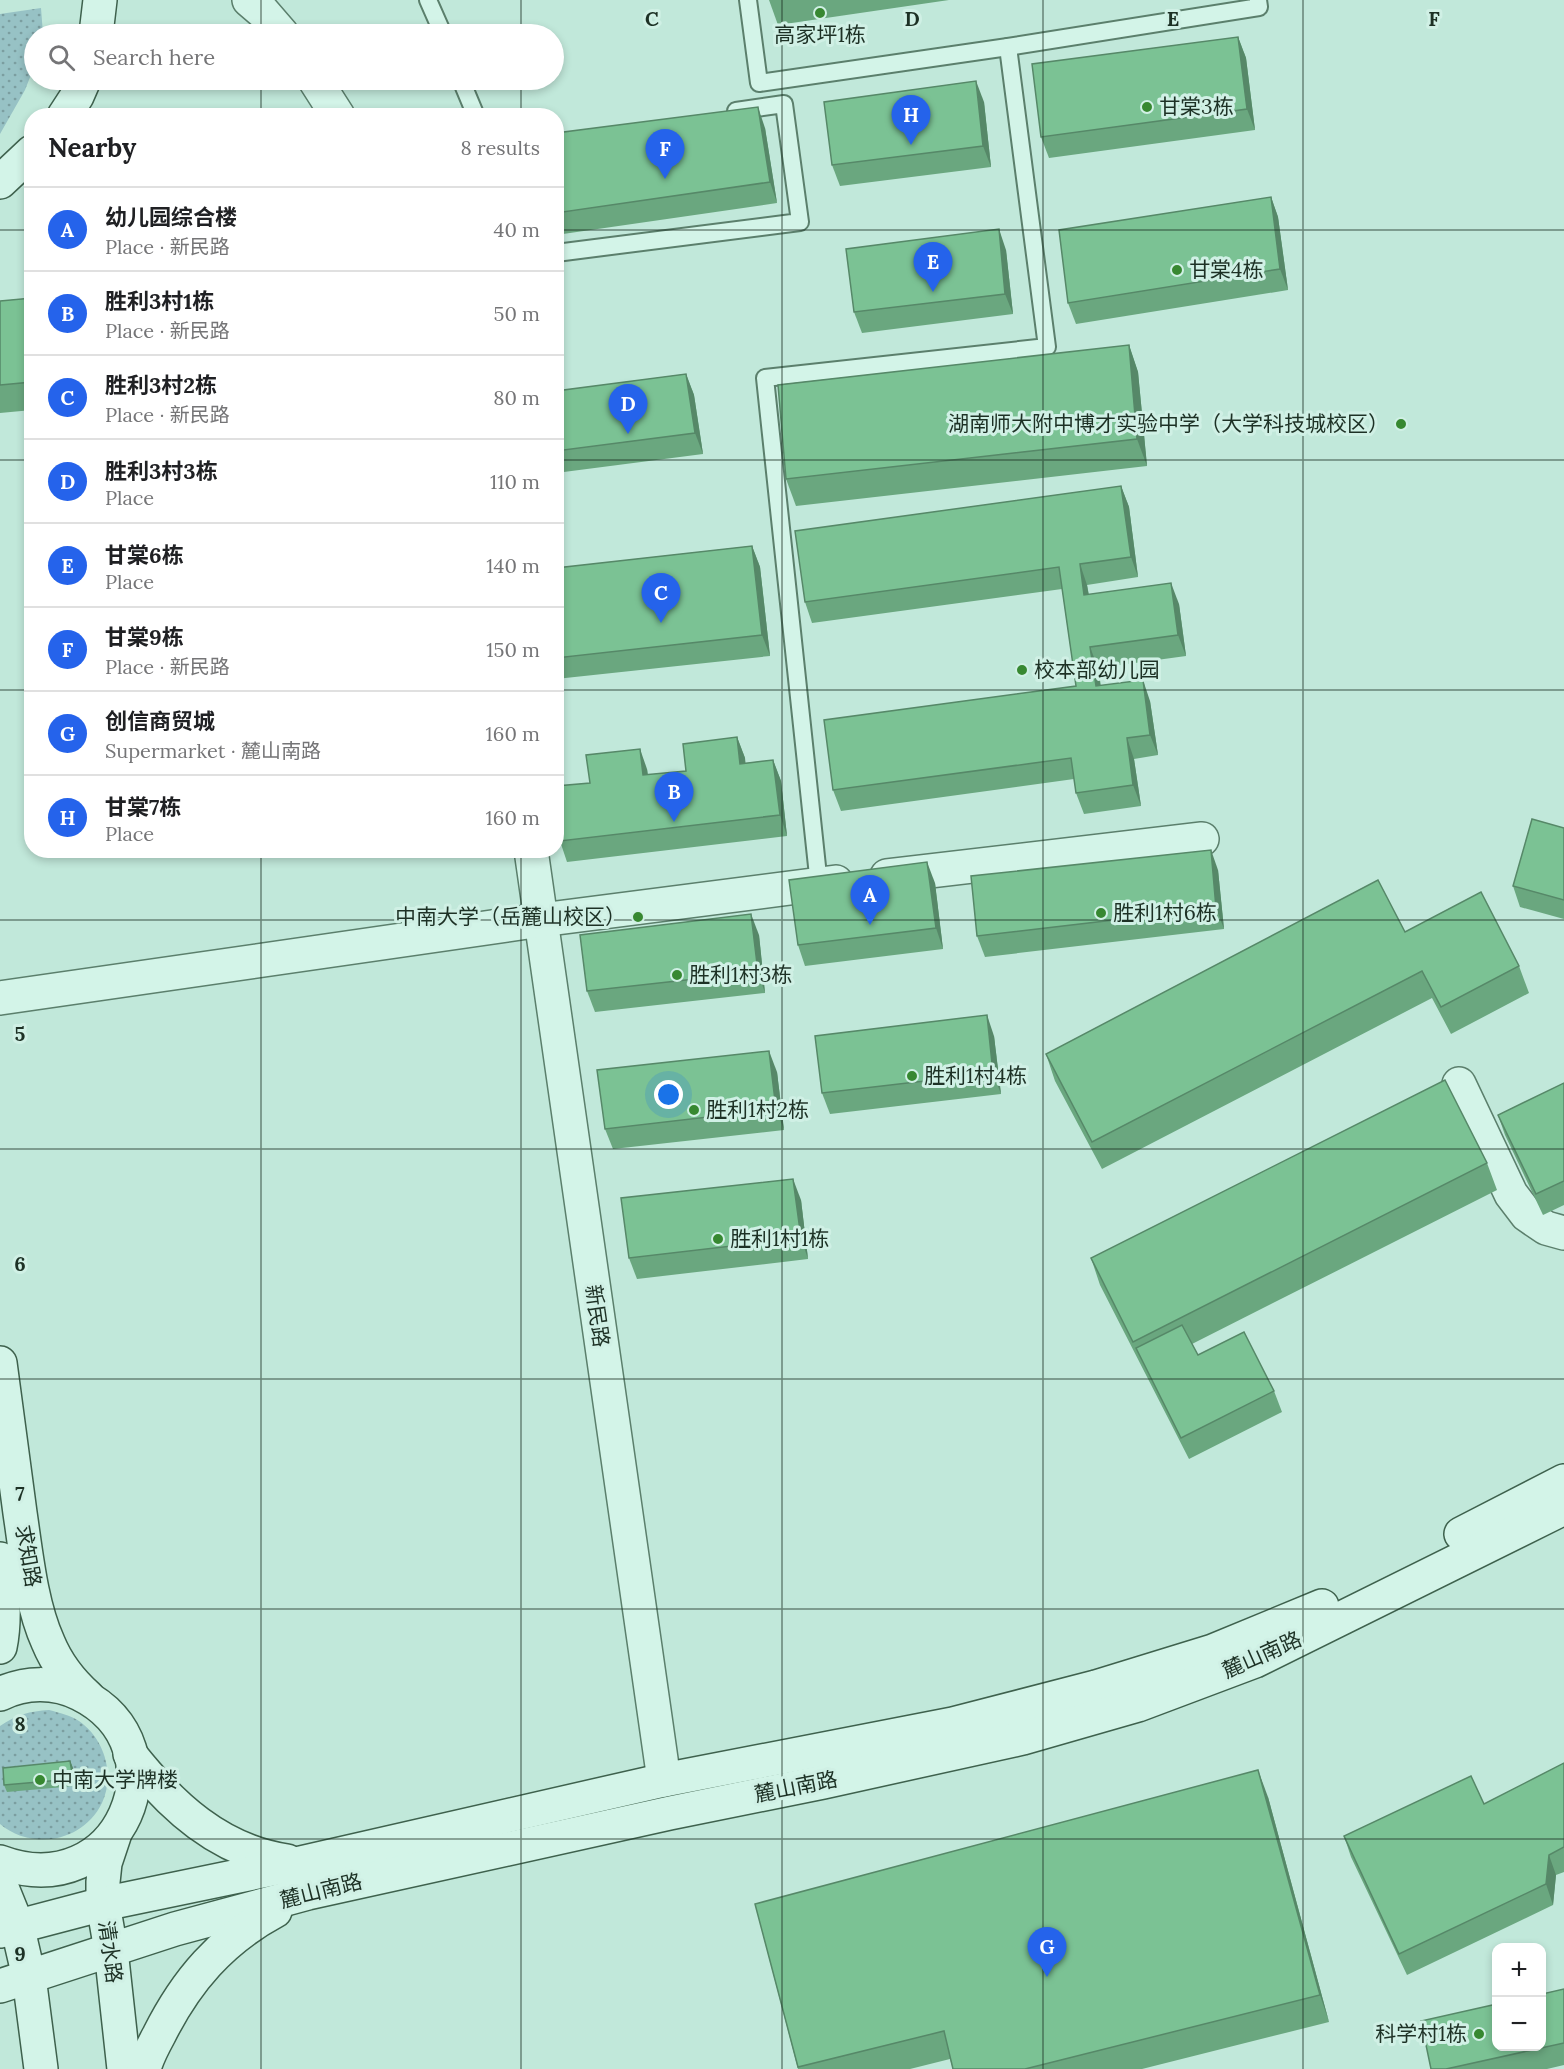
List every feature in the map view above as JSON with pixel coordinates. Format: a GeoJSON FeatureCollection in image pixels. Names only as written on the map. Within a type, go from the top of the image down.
{"type":"FeatureCollection","features":[{"type":"Feature","properties":{"kind":"main road"},"geometry":{"type":"LineString","coordinates":[[249,0],[273,24]]}},
{"type":"Feature","properties":{"kind":"main road"},"geometry":{"type":"LineString","coordinates":[[69,108],[80,90]]}},
{"type":"Feature","properties":{"kind":"main road"},"geometry":{"type":"LineString","coordinates":[[321,90],[333,108]]}},
{"type":"Feature","properties":{"kind":"main road"},"geometry":{"type":"LineString","coordinates":[[0,182],[24,160]]}},
{"type":"Feature","properties":{"kind":"main road"},"geometry":{"type":"LineString","coordinates":[[0,998],[541,920],[1202,839]]}},
{"type":"Feature","properties":{"kind":"main road","name":"新民路"},"geometry":{"type":"LineString","coordinates":[[532,858],[664,1780]]}},
{"type":"Feature","properties":{"kind":"main road"},"geometry":{"type":"LineString","coordinates":[[1459,1084],[1511,1194],[1527,1215],[1546,1228],[1564,1233]]}},
{"type":"Feature","properties":{"kind":"main road","name":"求知路"},"geometry":{"type":"LineString","coordinates":[[0,1363],[27,1564],[47,1641],[71,1682],[107,1713],[122,1732],[130,1754]]}},
{"type":"Feature","properties":{"kind":"main road","name":"麓山南路"},"geometry":{"type":"LineString","coordinates":[[14,1982],[176,1929],[304,1878],[664,1780],[953,1724],[1096,1688],[1213,1651],[1328,1603],[1564,1481]]}},
{"type":"Feature","properties":{"kind":"main road","name":"麓山南路"},"geometry":{"type":"LineString","coordinates":[[8,1928],[103,1904],[304,1878],[670,1813],[1012,1740],[1138,1705],[1255,1661],[1564,1508]]}},
{"type":"Feature","properties":{"kind":"main road","name":"求知路"},"geometry":{"type":"LineString","coordinates":[[0,1559],[3,1596],[0,1647]]}},
{"type":"Feature","properties":{"kind":"main road"},"geometry":{"type":"LineString","coordinates":[[0,1694],[26,1685],[42,1684],[74,1691],[89,1698]]}},
{"type":"Feature","properties":{"kind":"main road"},"geometry":{"type":"LineString","coordinates":[[130,1754],[154,1784],[177,1807],[215,1835],[239,1849],[264,1858],[304,1878],[261,1918],[223,1946],[189,1983],[171,2012],[146,2060],[144,2069]]}},
{"type":"Feature","properties":{"kind":"main road"},"geometry":{"type":"LineString","coordinates":[[0,1862],[20,1869],[41,1871],[62,1869],[99,1851],[114,1836],[125,1817],[132,1797],[134,1775],[130,1754]]}},
{"type":"Feature","properties":{"kind":"main road","name":"清水路"},"geometry":{"type":"LineString","coordinates":[[114,1836],[105,1863],[103,1904],[111,1950],[124,2069]]}},
{"type":"Feature","properties":{"kind":"main road"},"geometry":{"type":"LineString","coordinates":[[0,1883],[14,1982],[41,2069]]}},
{"type":"Feature","properties":{"kind":"lane"},"geometry":{"type":"LineString","coordinates":[[428,0],[439,24]]}},
{"type":"Feature","properties":{"kind":"lane"},"geometry":{"type":"LineString","coordinates":[[748,0],[759,83],[1008,47],[1259,7],[1258,0]]}},
{"type":"Feature","properties":{"kind":"lane"},"geometry":{"type":"LineString","coordinates":[[819,885],[765,378],[1047,346],[1008,47]]}},
{"type":"Feature","properties":{"kind":"lane"},"geometry":{"type":"LineString","coordinates":[[465,90],[473,108]]}},
{"type":"Feature","properties":{"kind":"lane"},"geometry":{"type":"LineString","coordinates":[[564,252],[800,222],[784,104],[716,113]]}},
{"type":"Feature","properties":{"kind":"shaded area"},"geometry":{"type":"Polygon","coordinates":[[[41,8],[42,24],[24,24],[25,90],[0,134],[0,14],[41,8]]]}},
{"type":"Feature","properties":{"kind":"shaded area"},"geometry":{"type":"Polygon","coordinates":[[[49,1710],[76,1719],[95,1737],[105,1758],[108,1781],[102,1803],[83,1827],[70,1834],[41,1840],[27,1838],[0,1824],[0,1726],[23,1714],[49,1710]]]}},
{"type":"Feature","properties":{"kind":"building","name":"甘棠3栋"},"geometry":{"type":"Polygon","coordinates":[[[1238,37],[1247,109],[1041,137],[1032,64],[1238,37]]]}},
{"type":"Feature","properties":{"kind":"building"},"geometry":{"type":"Polygon","coordinates":[[[976,81],[983,146],[832,165],[824,102],[976,81]]]}},
{"type":"Feature","properties":{"kind":"building"},"geometry":{"type":"Polygon","coordinates":[[[758,107],[770,182],[564,212],[564,132],[758,107]]]}},
{"type":"Feature","properties":{"kind":"building","name":"甘棠4栋"},"geometry":{"type":"Polygon","coordinates":[[[1271,197],[1280,269],[1068,303],[1059,230],[1271,197]]]}},
{"type":"Feature","properties":{"kind":"building"},"geometry":{"type":"Polygon","coordinates":[[[999,229],[1005,294],[854,312],[846,249],[999,229]]]}},
{"type":"Feature","properties":{"kind":"building"},"geometry":{"type":"Polygon","coordinates":[[[24,299],[24,383],[0,385],[0,301],[24,299]]]}},
{"type":"Feature","properties":{"kind":"building"},"geometry":{"type":"Polygon","coordinates":[[[1129,345],[1137,439],[786,479],[778,385],[1129,345]]]}},
{"type":"Feature","properties":{"kind":"building"},"geometry":{"type":"Polygon","coordinates":[[[686,374],[695,433],[564,450],[564,390],[686,374]]]}},
{"type":"Feature","properties":{"kind":"building"},"geometry":{"type":"Polygon","coordinates":[[[1121,486],[1131,557],[1080,564],[1084,595],[1171,583],[1178,635],[1090,647],[1096,686],[1143,680],[1150,735],[1127,738],[1133,785],[1076,793],[1071,758],[833,790],[824,720],[1076,686],[1059,567],[805,602],[795,531],[1121,486]]]}},
{"type":"Feature","properties":{"kind":"building"},"geometry":{"type":"Polygon","coordinates":[[[752,546],[762,635],[564,657],[564,567],[752,546]]]}},
{"type":"Feature","properties":{"kind":"building"},"geometry":{"type":"Polygon","coordinates":[[[737,737],[740,764],[773,760],[780,815],[564,841],[564,785],[590,783],[586,755],[640,749],[643,775],[686,771],[683,744],[737,737]]]}},
{"type":"Feature","properties":{"kind":"building"},"geometry":{"type":"Polygon","coordinates":[[[1532,819],[1564,828],[1564,900],[1513,886],[1532,819]]]}},
{"type":"Feature","properties":{"kind":"building","name":"胜利1村6栋"},"geometry":{"type":"Polygon","coordinates":[[[1211,850],[1216,908],[977,936],[971,876],[1211,850]]]}},
{"type":"Feature","properties":{"kind":"building"},"geometry":{"type":"Polygon","coordinates":[[[927,862],[936,928],[798,945],[789,880],[927,862]]]}},
{"type":"Feature","properties":{"kind":"building"},"geometry":{"type":"Polygon","coordinates":[[[1378,880],[1405,932],[1481,892],[1519,966],[1441,1007],[1422,971],[1092,1142],[1046,1054],[1378,880]]]}},
{"type":"Feature","properties":{"kind":"building","name":"胜利1村3栋"},"geometry":{"type":"Polygon","coordinates":[[[751,914],[758,972],[587,991],[580,935],[751,914]]]}},
{"type":"Feature","properties":{"kind":"building","name":"胜利1村4栋"},"geometry":{"type":"Polygon","coordinates":[[[987,1015],[993,1073],[822,1093],[815,1036],[987,1015]]]}},
{"type":"Feature","properties":{"kind":"building","name":"胜利1村2栋"},"geometry":{"type":"Polygon","coordinates":[[[769,1051],[776,1109],[605,1129],[597,1070],[769,1051]]]}},
{"type":"Feature","properties":{"kind":"building"},"geometry":{"type":"Polygon","coordinates":[[[1445,1080],[1487,1163],[1133,1342],[1091,1258],[1445,1080]]]}},
{"type":"Feature","properties":{"kind":"building"},"geometry":{"type":"Polygon","coordinates":[[[1564,1083],[1564,1181],[1536,1194],[1498,1115],[1564,1083]]]}},
{"type":"Feature","properties":{"kind":"building","name":"胜利1村1栋"},"geometry":{"type":"Polygon","coordinates":[[[793,1179],[801,1238],[629,1258],[621,1198],[793,1179]]]}},
{"type":"Feature","properties":{"kind":"building"},"geometry":{"type":"Polygon","coordinates":[[[1182,1325],[1198,1355],[1244,1332],[1274,1391],[1181,1438],[1136,1348],[1182,1325]]]}},
{"type":"Feature","properties":{"kind":"building"},"geometry":{"type":"Polygon","coordinates":[[[70,1761],[73,1779],[4,1785],[3,1768],[70,1761]]]}},
{"type":"Feature","properties":{"kind":"building"},"geometry":{"type":"Polygon","coordinates":[[[1564,1763],[1564,1847],[1549,1855],[1546,1884],[1399,1954],[1344,1836],[1471,1776],[1484,1804],[1564,1763]]]}},
{"type":"Feature","properties":{"kind":"building"},"geometry":{"type":"Polygon","coordinates":[[[1258,1770],[1320,1995],[1025,2069],[953,2069],[944,2031],[798,2067],[755,1904],[1258,1770]]]}},
{"type":"Feature","properties":{"kind":"building"},"geometry":{"type":"Polygon","coordinates":[[[1564,1989],[1564,2043],[1546,2047],[1546,1997],[1546,1993],[1564,1989]]]}},
{"type":"Feature","properties":{"kind":"building"},"geometry":{"type":"Polygon","coordinates":[[[1492,2005],[1492,2051],[1528,2051],[1446,2069],[1431,2069],[1421,2021],[1492,2005]]]}},
{"type":"Feature","properties":{"kind":"place","name":"高家坪1栋"},"geometry":{"type":"Point","coordinates":[820,13]}},
{"type":"Feature","properties":{"kind":"place","name":"甘棠3栋"},"geometry":{"type":"Point","coordinates":[1147,107]}},
{"type":"Feature","properties":{"kind":"place","name":"甘棠7栋"},"geometry":{"type":"Point","coordinates":[911,145]}},
{"type":"Feature","properties":{"kind":"place","name":"甘棠9栋"},"geometry":{"type":"Point","coordinates":[665,179]}},
{"type":"Feature","properties":{"kind":"place","name":"甘棠4栋"},"geometry":{"type":"Point","coordinates":[1177,270]}},
{"type":"Feature","properties":{"kind":"place","name":"甘棠6栋"},"geometry":{"type":"Point","coordinates":[933,292]}},
{"type":"Feature","properties":{"kind":"place","name":"湖南师大附中博才实验中学（大学科技城校区）"},"geometry":{"type":"Point","coordinates":[1401,424]}},
{"type":"Feature","properties":{"kind":"place","name":"胜利3村3栋"},"geometry":{"type":"Point","coordinates":[628,434]}},
{"type":"Feature","properties":{"kind":"place","name":"胜利3村2栋"},"geometry":{"type":"Point","coordinates":[661,623]}},
{"type":"Feature","properties":{"kind":"place","name":"校本部幼儿园"},"geometry":{"type":"Point","coordinates":[1022,670]}},
{"type":"Feature","properties":{"kind":"place","name":"胜利3村1栋"},"geometry":{"type":"Point","coordinates":[674,822]}},
{"type":"Feature","properties":{"kind":"place","name":"胜利1村6栋"},"geometry":{"type":"Point","coordinates":[1101,913]}},
{"type":"Feature","properties":{"kind":"place","name":"中南大学（岳麓山校区）"},"geometry":{"type":"Point","coordinates":[638,917]}},
{"type":"Feature","properties":{"kind":"place","name":"幼儿园综合楼"},"geometry":{"type":"Point","coordinates":[870,925]}},
{"type":"Feature","properties":{"kind":"place","name":"胜利1村3栋"},"geometry":{"type":"Point","coordinates":[677,975]}},
{"type":"Feature","properties":{"kind":"place","name":"胜利1村4栋"},"geometry":{"type":"Point","coordinates":[912,1076]}},
{"type":"Feature","properties":{"kind":"place","name":"胜利1村2栋"},"geometry":{"type":"Point","coordinates":[694,1110]}},
{"type":"Feature","properties":{"kind":"place","name":"胜利1村1栋"},"geometry":{"type":"Point","coordinates":[718,1239]}},
{"type":"Feature","properties":{"kind":"place","name":"中南大学牌楼"},"geometry":{"type":"Point","coordinates":[40,1780]}},
{"type":"Feature","properties":{"kind":"place","name":"创信商贸城"},"geometry":{"type":"Point","coordinates":[1047,1977]}},
{"type":"Feature","properties":{"kind":"place","name":"科学村1栋"},"geometry":{"type":"Point","coordinates":[1479,2034]}}]}
